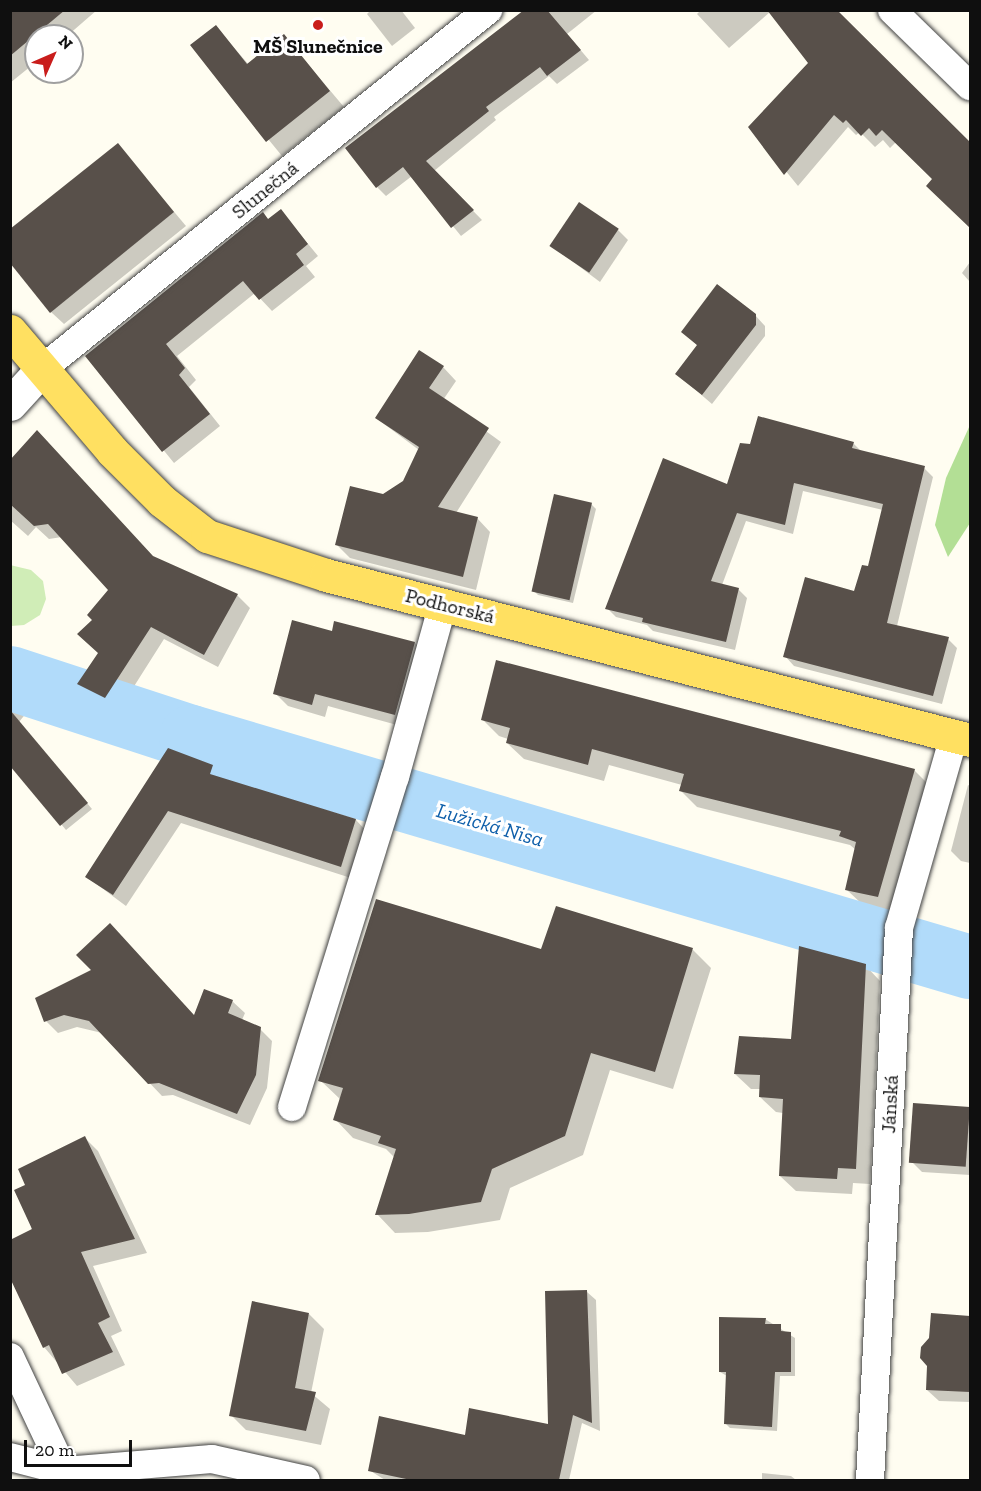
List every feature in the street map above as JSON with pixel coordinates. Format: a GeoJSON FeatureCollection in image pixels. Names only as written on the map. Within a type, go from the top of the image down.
{"type":"FeatureCollection","features":[{"type":"Feature","properties":{"kind":"main road","name":"Podhorská"},"geometry":{"type":"LineString","coordinates":[[10,331],[162,501],[207,536],[326,575],[443,604],[664,665],[962,738]]}},
{"type":"Feature","properties":{"kind":"street","name":"Slunečná"},"geometry":{"type":"LineString","coordinates":[[42,369],[488,10]]}},
{"type":"Feature","properties":{"kind":"street"},"geometry":{"type":"LineString","coordinates":[[892,10],[970,86]]}},
{"type":"Feature","properties":{"kind":"street"},"geometry":{"type":"LineString","coordinates":[[10,405],[42,369]]}},
{"type":"Feature","properties":{"kind":"street"},"geometry":{"type":"LineString","coordinates":[[292,1107],[377,824],[395,777],[443,604]]}},
{"type":"Feature","properties":{"kind":"street","name":"Jánská"},"geometry":{"type":"LineString","coordinates":[[870,1480],[899,928],[962,738]]}},
{"type":"Feature","properties":{"kind":"street"},"geometry":{"type":"LineString","coordinates":[[10,1357],[66,1476]]}},
{"type":"Feature","properties":{"kind":"street"},"geometry":{"type":"LineString","coordinates":[[10,1457],[66,1476],[212,1459],[306,1480]]}},
{"type":"Feature","properties":{"kind":"green space"},"geometry":{"type":"Polygon","coordinates":[[[970,425],[970,523],[948,557],[935,525],[946,478],[970,425]]]}},
{"type":"Feature","properties":{"kind":"green space"},"geometry":{"type":"Polygon","coordinates":[[[10,565],[31,570],[43,581],[46,599],[40,615],[24,625],[11,626],[10,565]]]}},
{"type":"Feature","properties":{"kind":"building"},"geometry":{"type":"Polygon","coordinates":[[[10,10],[65,10],[48,24],[24,24],[24,44],[10,56],[10,10]]]}},
{"type":"Feature","properties":{"kind":"building"},"geometry":{"type":"Polygon","coordinates":[[[524,10],[547,10],[581,50],[547,76],[540,67],[486,107],[489,111],[426,161],[474,210],[451,228],[403,167],[376,188],[345,148],[524,10]]]}},
{"type":"Feature","properties":{"kind":"building"},"geometry":{"type":"Polygon","coordinates":[[[767,10],[837,10],[970,142],[970,228],[926,186],[932,179],[882,130],[876,136],[869,128],[861,136],[846,120],[843,123],[834,115],[784,175],[748,127],[808,63],[767,10]]]}},
{"type":"Feature","properties":{"kind":"building"},"geometry":{"type":"Polygon","coordinates":[[[216,25],[247,64],[284,34],[330,91],[266,142],[190,45],[216,25]]]}},
{"type":"Feature","properties":{"kind":"building"},"geometry":{"type":"Polygon","coordinates":[[[118,143],[174,212],[50,313],[10,263],[10,229],[118,143]]]}},
{"type":"Feature","properties":{"kind":"building"},"geometry":{"type":"Polygon","coordinates":[[[579,202],[619,229],[589,273],[549,246],[579,202]]]}},
{"type":"Feature","properties":{"kind":"building"},"geometry":{"type":"Polygon","coordinates":[[[281,209],[308,244],[296,254],[304,265],[259,300],[243,281],[166,344],[185,368],[179,375],[210,414],[162,452],[85,356],[263,212],[268,219],[281,209]]]}},
{"type":"Feature","properties":{"kind":"building"},"geometry":{"type":"Polygon","coordinates":[[[717,284],[756,314],[756,325],[702,395],[675,374],[697,345],[681,332],[717,284]]]}},
{"type":"Feature","properties":{"kind":"building"},"geometry":{"type":"Polygon","coordinates":[[[419,350],[444,366],[429,388],[489,428],[438,507],[478,517],[463,577],[335,545],[350,486],[383,494],[403,481],[419,447],[375,418],[419,350]]]}},
{"type":"Feature","properties":{"kind":"building"},"geometry":{"type":"Polygon","coordinates":[[[758,416],[854,442],[852,448],[925,466],[887,623],[949,637],[933,696],[783,657],[805,577],[854,591],[862,565],[868,566],[883,504],[794,483],[785,525],[737,513],[711,581],[739,588],[726,642],[642,622],[643,618],[605,609],[663,458],[727,484],[740,443],[750,444],[758,416]]]}},
{"type":"Feature","properties":{"kind":"building"},"geometry":{"type":"Polygon","coordinates":[[[37,430],[153,556],[238,594],[204,655],[151,627],[105,698],[77,684],[98,653],[77,634],[92,620],[87,615],[108,590],[48,524],[34,526],[10,504],[10,460],[37,430]]]}},
{"type":"Feature","properties":{"kind":"building"},"geometry":{"type":"Polygon","coordinates":[[[554,494],[592,503],[570,600],[532,591],[554,494]]]}},
{"type":"Feature","properties":{"kind":"building"},"geometry":{"type":"Polygon","coordinates":[[[292,620],[332,631],[334,621],[415,642],[395,715],[315,694],[312,705],[273,694],[292,620]]]}},
{"type":"Feature","properties":{"kind":"building"},"geometry":{"type":"Polygon","coordinates":[[[496,660],[915,769],[878,897],[845,890],[856,842],[839,836],[841,831],[679,791],[684,774],[592,749],[588,765],[506,743],[510,728],[481,720],[496,660]]]}},
{"type":"Feature","properties":{"kind":"building"},"geometry":{"type":"Polygon","coordinates":[[[10,710],[88,803],[60,826],[10,766],[10,710]]]}},
{"type":"Feature","properties":{"kind":"building"},"geometry":{"type":"Polygon","coordinates":[[[168,748],[213,765],[210,774],[356,819],[341,867],[168,811],[113,895],[85,877],[168,748]]]}},
{"type":"Feature","properties":{"kind":"building"},"geometry":{"type":"Polygon","coordinates":[[[376,899],[541,949],[556,906],[693,948],[655,1072],[591,1053],[565,1136],[492,1169],[481,1202],[409,1214],[375,1215],[396,1149],[378,1143],[381,1136],[333,1120],[343,1088],[318,1081],[376,899]]]}},
{"type":"Feature","properties":{"kind":"building"},"geometry":{"type":"Polygon","coordinates":[[[110,923],[194,1015],[204,989],[233,1000],[228,1013],[261,1027],[256,1075],[237,1114],[159,1083],[148,1084],[89,1021],[64,1015],[44,1022],[35,998],[91,970],[76,955],[110,923]]]}},
{"type":"Feature","properties":{"kind":"building"},"geometry":{"type":"Polygon","coordinates":[[[799,946],[866,964],[856,1169],[838,1168],[837,1179],[779,1176],[783,1099],[759,1097],[760,1075],[734,1074],[739,1036],[791,1039],[799,946]]]}},
{"type":"Feature","properties":{"kind":"building"},"geometry":{"type":"Polygon","coordinates":[[[913,1103],[970,1107],[966,1167],[909,1163],[913,1103]]]}},
{"type":"Feature","properties":{"kind":"building"},"geometry":{"type":"Polygon","coordinates":[[[85,1136],[135,1239],[81,1252],[110,1317],[98,1323],[113,1352],[62,1374],[49,1345],[43,1348],[10,1278],[10,1240],[32,1229],[14,1190],[25,1185],[18,1169],[85,1136]]]}},
{"type":"Feature","properties":{"kind":"building"},"geometry":{"type":"Polygon","coordinates":[[[587,1290],[592,1423],[573,1415],[559,1480],[411,1480],[368,1471],[379,1416],[465,1435],[469,1408],[548,1424],[545,1291],[587,1290]]]}},
{"type":"Feature","properties":{"kind":"building"},"geometry":{"type":"Polygon","coordinates":[[[252,1301],[309,1313],[295,1388],[316,1392],[306,1431],[229,1416],[252,1301]]]}},
{"type":"Feature","properties":{"kind":"building"},"geometry":{"type":"Polygon","coordinates":[[[931,1313],[970,1316],[970,1392],[926,1390],[927,1366],[920,1358],[921,1347],[929,1338],[931,1313]]]}},
{"type":"Feature","properties":{"kind":"building"},"geometry":{"type":"Polygon","coordinates":[[[719,1317],[766,1318],[765,1324],[781,1324],[781,1331],[791,1332],[791,1372],[775,1372],[772,1427],[724,1424],[726,1372],[719,1372],[719,1317]]]}},
{"type":"Feature","properties":{"kind":"waterway","name":"Lužická Nisa"},"geometry":{"type":"LineString","coordinates":[[10,678],[191,737],[970,967]]}},
{"type":"Feature","properties":{"kind":"place","name":"MŠ Slunečnice"},"geometry":{"type":"Point","coordinates":[318,25]}}]}
